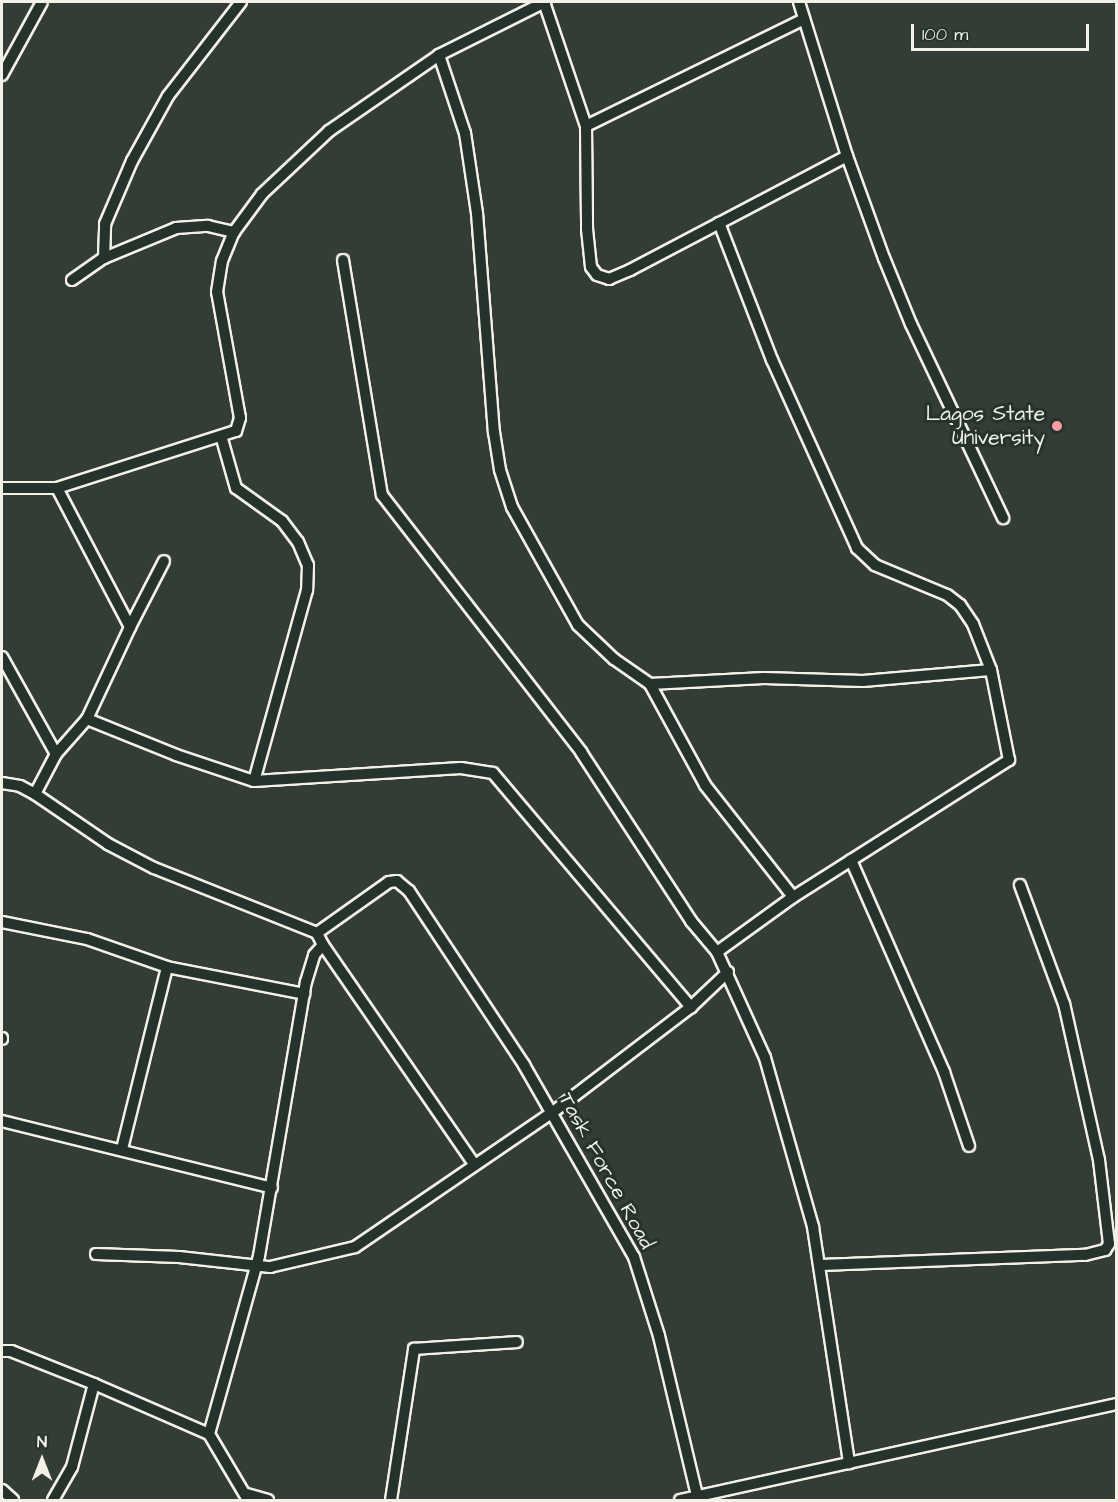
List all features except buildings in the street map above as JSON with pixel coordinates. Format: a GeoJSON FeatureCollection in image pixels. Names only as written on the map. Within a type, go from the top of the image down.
{"type":"FeatureCollection","features":[{"type":"Feature","properties":{"kind":"street"},"geometry":{"type":"LineString","coordinates":[[2,75],[42,2]]}},
{"type":"Feature","properties":{"kind":"street"},"geometry":{"type":"LineString","coordinates":[[104,258],[105,224],[132,160],[168,96],[241,2]]}},
{"type":"Feature","properties":{"kind":"street"},"geometry":{"type":"LineString","coordinates":[[2,488],[57,488],[222,439],[238,429],[240,418],[217,292],[222,261],[234,232],[262,194],[297,157],[439,55],[545,2],[586,126],[587,229],[591,267],[597,275],[609,279],[630,270],[847,156]]}},
{"type":"Feature","properties":{"kind":"street"},"geometry":{"type":"LineString","coordinates":[[799,2],[847,156],[911,324],[1003,518]]}},
{"type":"Feature","properties":{"kind":"street"},"geometry":{"type":"LineString","coordinates":[[586,126],[804,19]]}},
{"type":"Feature","properties":{"kind":"street"},"geometry":{"type":"LineString","coordinates":[[439,55],[465,133],[477,213],[494,432],[500,470],[512,507],[578,625],[614,659],[650,684],[705,785],[793,897]]}},
{"type":"Feature","properties":{"kind":"street"},"geometry":{"type":"LineString","coordinates":[[717,952],[793,897],[1006,764],[991,670],[973,624],[960,605],[947,595],[875,564],[857,548],[772,360],[719,223]]}},
{"type":"Feature","properties":{"kind":"street"},"geometry":{"type":"LineString","coordinates":[[72,280],[104,258],[176,228],[208,226],[234,232]]}},
{"type":"Feature","properties":{"kind":"street"},"geometry":{"type":"LineString","coordinates":[[343,260],[382,495],[581,752],[691,921],[717,952],[765,1058],[821,1265],[849,1463]]}},
{"type":"Feature","properties":{"kind":"street"},"geometry":{"type":"LineString","coordinates":[[222,439],[236,488],[282,521],[298,542],[308,565],[307,590],[254,781]]}},
{"type":"Feature","properties":{"kind":"street"},"geometry":{"type":"LineString","coordinates":[[57,488],[130,627]]}},
{"type":"Feature","properties":{"kind":"street"},"geometry":{"type":"LineString","coordinates":[[35,794],[56,754],[87,719],[164,561]]}},
{"type":"Feature","properties":{"kind":"street"},"geometry":{"type":"LineString","coordinates":[[2,657],[56,754]]}},
{"type":"Feature","properties":{"kind":"street"},"geometry":{"type":"LineString","coordinates":[[650,684],[764,678],[863,681],[991,670]]}},
{"type":"Feature","properties":{"kind":"street"},"geometry":{"type":"LineString","coordinates":[[87,719],[254,781],[461,768],[493,773],[691,1007]]}},
{"type":"Feature","properties":{"kind":"street"},"geometry":{"type":"LineString","coordinates":[[2,783],[20,786],[35,794],[108,844],[154,868],[317,933],[474,1164]]}},
{"type":"Feature","properties":{"kind":"street"},"geometry":{"type":"LineString","coordinates":[[851,860],[944,1072],[969,1146]]}},
{"type":"Feature","properties":{"kind":"street","name":"Task Force Road"},"geometry":{"type":"LineString","coordinates":[[317,933],[389,882],[402,883],[409,891],[553,1112],[634,1257],[682,1426],[697,1499]]}},
{"type":"Feature","properties":{"kind":"street"},"geometry":{"type":"LineString","coordinates":[[821,1265],[1085,1255],[1105,1250],[1109,1244],[1099,1160],[1064,1004],[1020,885]]}},
{"type":"Feature","properties":{"kind":"street"},"geometry":{"type":"LineString","coordinates":[[2,922],[87,939],[167,967],[304,994]]}},
{"type":"Feature","properties":{"kind":"street"},"geometry":{"type":"LineString","coordinates":[[209,1434],[254,1267],[272,1188],[309,967],[323,945]]}},
{"type":"Feature","properties":{"kind":"street"},"geometry":{"type":"LineString","coordinates":[[122,1149],[167,967]]}},
{"type":"Feature","properties":{"kind":"street"},"geometry":{"type":"LineString","coordinates":[[96,1254],[179,1257],[270,1267],[355,1247],[401,1219],[474,1164],[553,1112],[691,1007],[728,972]]}},
{"type":"Feature","properties":{"kind":"street"},"geometry":{"type":"LineString","coordinates":[[2,1120],[272,1188]]}},
{"type":"Feature","properties":{"kind":"street"},"geometry":{"type":"LineString","coordinates":[[391,1500],[414,1349],[517,1342]]}},
{"type":"Feature","properties":{"kind":"street"},"geometry":{"type":"LineString","coordinates":[[2,1351],[11,1351],[94,1384],[209,1434],[248,1497],[268,1500]]}},
{"type":"Feature","properties":{"kind":"street"},"geometry":{"type":"LineString","coordinates":[[53,1500],[72,1467],[94,1384]]}},
{"type":"Feature","properties":{"kind":"street"},"geometry":{"type":"LineString","coordinates":[[680,1500],[697,1499],[1116,1404]]}},
{"type":"Feature","properties":{"kind":"street"},"geometry":{"type":"LineString","coordinates":[[2,1490],[14,1500]]}},
{"type":"Feature","properties":{"kind":"place","name":"Lagos State University"},"geometry":{"type":"Point","coordinates":[1057,426]}}]}
